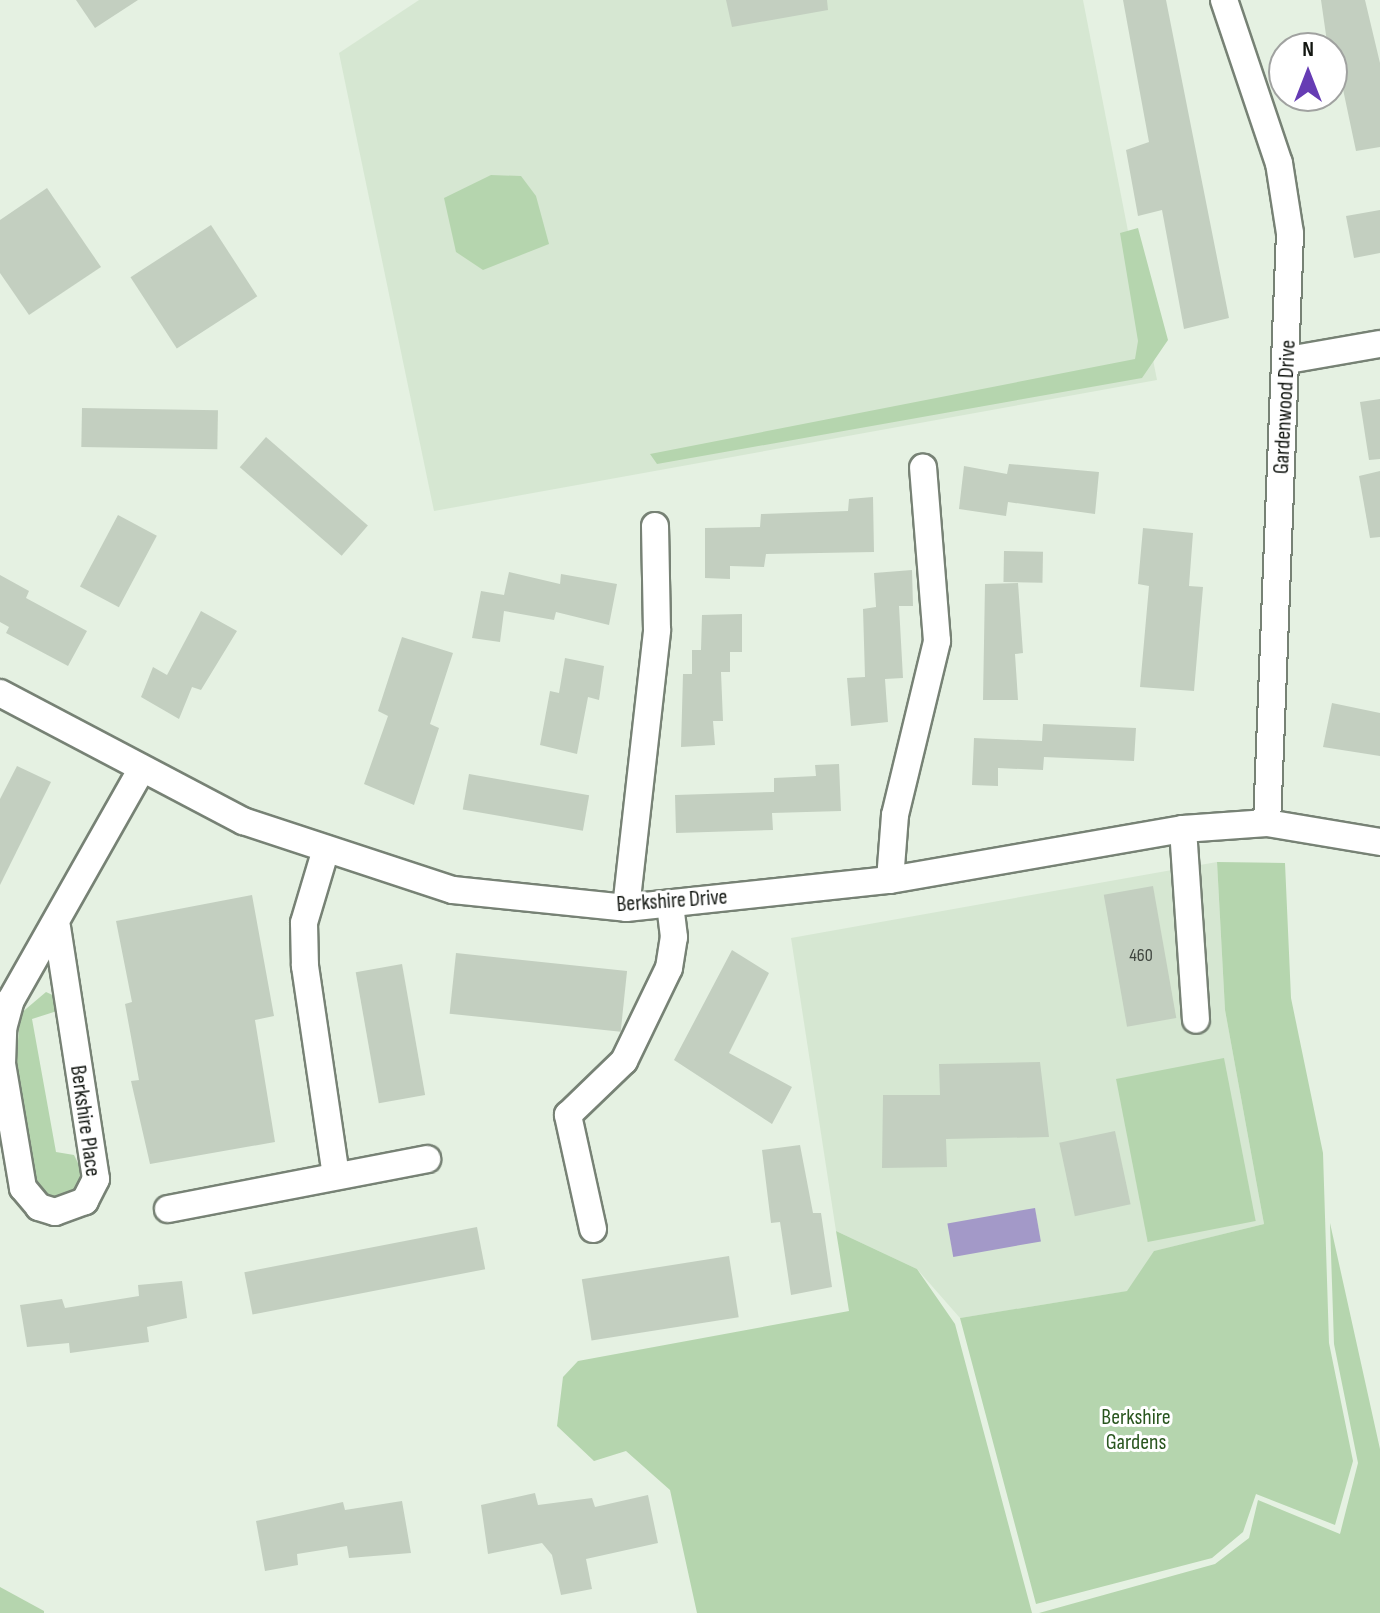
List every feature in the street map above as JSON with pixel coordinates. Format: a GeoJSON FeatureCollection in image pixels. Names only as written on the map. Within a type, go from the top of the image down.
{"type":"FeatureCollection","features":[{"type":"Feature","properties":{"kind":"street","name":"Gardenwood Drive"},"geometry":{"type":"LineString","coordinates":[[1224,0],[1279,163],[1290,233],[1288,360],[1267,823]]}},
{"type":"Feature","properties":{"kind":"street"},"geometry":{"type":"LineString","coordinates":[[1288,360],[1380,344]]}},
{"type":"Feature","properties":{"kind":"street"},"geometry":{"type":"LineString","coordinates":[[890,880],[895,815],[937,641],[923,468]]}},
{"type":"Feature","properties":{"kind":"street"},"geometry":{"type":"LineString","coordinates":[[626,908],[657,630],[655,526]]}},
{"type":"Feature","properties":{"kind":"street","name":"Berkshire Drive"},"geometry":{"type":"LineString","coordinates":[[2,700],[243,821],[326,849],[453,890],[626,908],[890,880],[1183,829],[1267,823],[1380,842]]}},
{"type":"Feature","properties":{"kind":"street","name":"Berkshire Place"},"geometry":{"type":"LineString","coordinates":[[57,927],[96,1179],[85,1201],[55,1212],[39,1207],[23,1188],[1,1051],[11,1000],[57,927],[141,770]]}},
{"type":"Feature","properties":{"kind":"street"},"geometry":{"type":"LineString","coordinates":[[1183,829],[1196,1020]]}},
{"type":"Feature","properties":{"kind":"street"},"geometry":{"type":"LineString","coordinates":[[326,849],[304,923],[305,966],[336,1175]]}},
{"type":"Feature","properties":{"kind":"street"},"geometry":{"type":"LineString","coordinates":[[593,1229],[568,1115],[624,1061],[669,968],[674,937],[670,904]]}},
{"type":"Feature","properties":{"kind":"street"},"geometry":{"type":"LineString","coordinates":[[168,1209],[427,1159]]}},
{"type":"Feature","properties":{"kind":"shaded area"},"geometry":{"type":"Polygon","coordinates":[[[419,0],[1083,0],[1157,380],[434,511],[339,53],[419,0]]]}},
{"type":"Feature","properties":{"kind":"shaded area"},"geometry":{"type":"Polygon","coordinates":[[[1217,862],[1225,1010],[1264,1224],[1155,1251],[1128,1291],[960,1318],[917,1269],[836,1231],[791,938],[1217,862]]]}},
{"type":"Feature","properties":{"kind":"shaded area"},"geometry":{"type":"Polygon","coordinates":[[[1035,1208],[1041,1241],[953,1257],[947,1223],[1035,1208]]]}},
{"type":"Feature","properties":{"kind":"green space"},"geometry":{"type":"Polygon","coordinates":[[[491,175],[521,176],[536,196],[549,244],[483,270],[456,252],[444,198],[491,175]]]}},
{"type":"Feature","properties":{"kind":"green space"},"geometry":{"type":"Polygon","coordinates":[[[1138,228],[1168,340],[1142,378],[657,464],[650,454],[1135,359],[1138,341],[1120,233],[1138,228]]]}},
{"type":"Feature","properties":{"kind":"green space","name":"Berkshire Gardens"},"geometry":{"type":"Polygon","coordinates":[[[1217,862],[1285,863],[1291,998],[1323,1153],[1329,1343],[1353,1461],[1335,1525],[1256,1494],[1243,1532],[1212,1558],[1036,1604],[960,1318],[1127,1291],[1154,1251],[1264,1224],[1225,1010],[1217,862]]]}},
{"type":"Feature","properties":{"kind":"green space"},"geometry":{"type":"Polygon","coordinates":[[[46,992],[57,997],[57,1011],[32,1019],[56,1152],[74,1155],[82,1171],[76,1190],[57,1198],[43,1194],[33,1181],[15,1081],[20,1014],[46,992]]]}},
{"type":"Feature","properties":{"kind":"green space"},"geometry":{"type":"Polygon","coordinates":[[[1224,1058],[1256,1221],[1148,1242],[1116,1079],[1224,1058]]]}},
{"type":"Feature","properties":{"kind":"green space"},"geometry":{"type":"Polygon","coordinates":[[[1330,1223],[1380,1449],[1380,1613],[1039,1613],[1215,1564],[1249,1538],[1258,1500],[1340,1534],[1358,1463],[1334,1344],[1330,1223]]]}},
{"type":"Feature","properties":{"kind":"green space"},"geometry":{"type":"Polygon","coordinates":[[[836,1231],[917,1269],[955,1324],[1032,1613],[697,1613],[670,1490],[626,1451],[594,1461],[557,1426],[563,1377],[578,1361],[849,1311],[836,1231]]]}},
{"type":"Feature","properties":{"kind":"green space"},"geometry":{"type":"Polygon","coordinates":[[[0,1587],[44,1611],[44,1613],[0,1613],[0,1587]]]}},
{"type":"Feature","properties":{"kind":"building"},"geometry":{"type":"Polygon","coordinates":[[[76,0],[138,0],[95,28],[76,0]]]}},
{"type":"Feature","properties":{"kind":"building"},"geometry":{"type":"Polygon","coordinates":[[[726,0],[827,0],[828,10],[732,27],[726,0]]]}},
{"type":"Feature","properties":{"kind":"building"},"geometry":{"type":"Polygon","coordinates":[[[1123,0],[1166,0],[1229,318],[1184,329],[1162,210],[1138,216],[1126,150],[1149,142],[1123,0]]]}},
{"type":"Feature","properties":{"kind":"building"},"geometry":{"type":"Polygon","coordinates":[[[1321,0],[1365,0],[1380,63],[1380,147],[1356,151],[1348,112],[1348,32],[1326,32],[1321,0]]]}},
{"type":"Feature","properties":{"kind":"building"},"geometry":{"type":"Polygon","coordinates":[[[47,188],[101,267],[29,315],[0,273],[0,220],[47,188]]]}},
{"type":"Feature","properties":{"kind":"building"},"geometry":{"type":"Polygon","coordinates":[[[1380,210],[1380,253],[1354,258],[1346,216],[1380,210]]]}},
{"type":"Feature","properties":{"kind":"building"},"geometry":{"type":"Polygon","coordinates":[[[211,225],[257,296],[177,349],[130,277],[211,225]]]}},
{"type":"Feature","properties":{"kind":"building"},"geometry":{"type":"Polygon","coordinates":[[[1380,399],[1380,459],[1369,460],[1360,402],[1380,399]]]}},
{"type":"Feature","properties":{"kind":"building"},"geometry":{"type":"Polygon","coordinates":[[[82,408],[218,410],[217,449],[81,447],[82,408]]]}},
{"type":"Feature","properties":{"kind":"building"},"geometry":{"type":"Polygon","coordinates":[[[266,437],[368,526],[342,556],[240,467],[266,437]]]}},
{"type":"Feature","properties":{"kind":"building"},"geometry":{"type":"Polygon","coordinates":[[[1009,464],[1099,472],[1095,514],[1008,502],[1006,516],[959,509],[964,466],[1007,474],[1009,464]]]}},
{"type":"Feature","properties":{"kind":"building"},"geometry":{"type":"Polygon","coordinates":[[[1380,471],[1380,537],[1370,538],[1359,476],[1380,471]]]}},
{"type":"Feature","properties":{"kind":"building"},"geometry":{"type":"Polygon","coordinates":[[[873,497],[874,552],[766,554],[764,567],[730,566],[730,579],[705,578],[705,528],[760,527],[761,514],[848,511],[849,499],[873,497]]]}},
{"type":"Feature","properties":{"kind":"building"},"geometry":{"type":"Polygon","coordinates":[[[118,515],[157,536],[119,607],[80,587],[118,515]]]}},
{"type":"Feature","properties":{"kind":"building"},"geometry":{"type":"Polygon","coordinates":[[[1143,528],[1193,533],[1189,586],[1203,587],[1194,691],[1140,687],[1149,586],[1138,584],[1143,528]]]}},
{"type":"Feature","properties":{"kind":"building"},"geometry":{"type":"Polygon","coordinates":[[[1004,551],[1043,552],[1042,583],[1003,582],[1004,551]]]}},
{"type":"Feature","properties":{"kind":"building"},"geometry":{"type":"Polygon","coordinates":[[[912,570],[913,606],[899,606],[903,678],[885,679],[888,722],[851,726],[847,678],[865,677],[863,609],[876,607],[874,573],[912,570]]]}},
{"type":"Feature","properties":{"kind":"building"},"geometry":{"type":"Polygon","coordinates":[[[509,572],[560,584],[561,574],[617,584],[609,625],[556,612],[554,620],[504,611],[500,642],[472,638],[481,591],[504,595],[509,572]]]}},
{"type":"Feature","properties":{"kind":"building"},"geometry":{"type":"Polygon","coordinates":[[[0,575],[29,591],[26,598],[87,631],[68,666],[6,633],[9,627],[0,622],[0,575]]]}},
{"type":"Feature","properties":{"kind":"building"},"geometry":{"type":"Polygon","coordinates":[[[1018,583],[1023,653],[1015,654],[1018,700],[983,700],[985,584],[1018,583]]]}},
{"type":"Feature","properties":{"kind":"building"},"geometry":{"type":"Polygon","coordinates":[[[201,611],[237,631],[201,690],[192,687],[179,719],[141,697],[153,667],[167,675],[201,611]]]}},
{"type":"Feature","properties":{"kind":"building"},"geometry":{"type":"Polygon","coordinates":[[[742,614],[742,652],[730,652],[730,672],[721,672],[723,721],[713,721],[715,745],[681,747],[683,674],[692,674],[692,650],[701,650],[702,615],[742,614]]]}},
{"type":"Feature","properties":{"kind":"building"},"geometry":{"type":"Polygon","coordinates":[[[402,637],[453,653],[430,724],[439,728],[414,805],[364,784],[388,716],[378,711],[402,637]]]}},
{"type":"Feature","properties":{"kind":"building"},"geometry":{"type":"Polygon","coordinates":[[[565,658],[604,666],[599,700],[588,697],[577,754],[540,745],[550,691],[559,693],[565,658]]]}},
{"type":"Feature","properties":{"kind":"building"},"geometry":{"type":"Polygon","coordinates":[[[1332,703],[1380,713],[1380,756],[1323,747],[1332,703]]]}},
{"type":"Feature","properties":{"kind":"building"},"geometry":{"type":"Polygon","coordinates":[[[1043,724],[1136,728],[1134,761],[1044,757],[1043,770],[998,768],[998,786],[972,785],[974,738],[1042,741],[1043,724]]]}},
{"type":"Feature","properties":{"kind":"building"},"geometry":{"type":"Polygon","coordinates":[[[839,764],[841,811],[772,813],[773,830],[676,833],[675,795],[774,792],[774,778],[816,776],[815,765],[839,764]]]}},
{"type":"Feature","properties":{"kind":"building"},"geometry":{"type":"Polygon","coordinates":[[[17,766],[51,782],[0,885],[0,799],[17,766]]]}},
{"type":"Feature","properties":{"kind":"building"},"geometry":{"type":"Polygon","coordinates":[[[469,774],[589,795],[583,831],[463,809],[469,774]]]}},
{"type":"Feature","properties":{"kind":"building"},"geometry":{"type":"Polygon","coordinates":[[[1153,886],[1176,1018],[1127,1027],[1104,895],[1153,886]]]}},
{"type":"Feature","properties":{"kind":"building"},"geometry":{"type":"Polygon","coordinates":[[[252,895],[274,1016],[255,1020],[275,1142],[150,1164],[131,1081],[139,1080],[125,1004],[132,1002],[116,921],[252,895]]]}},
{"type":"Feature","properties":{"kind":"building"},"geometry":{"type":"Polygon","coordinates":[[[732,950],[769,973],[729,1053],[792,1087],[772,1124],[674,1060],[732,950]]]}},
{"type":"Feature","properties":{"kind":"building"},"geometry":{"type":"Polygon","coordinates":[[[456,953],[627,971],[621,1032],[450,1014],[456,953]]]}},
{"type":"Feature","properties":{"kind":"building"},"geometry":{"type":"Polygon","coordinates":[[[402,964],[425,1095],[379,1103],[356,972],[402,964]]]}},
{"type":"Feature","properties":{"kind":"building"},"geometry":{"type":"Polygon","coordinates":[[[1040,1062],[1049,1137],[946,1139],[947,1167],[882,1168],[883,1095],[940,1095],[939,1064],[1040,1062]]]}},
{"type":"Feature","properties":{"kind":"building"},"geometry":{"type":"Polygon","coordinates":[[[1115,1131],[1131,1204],[1075,1216],[1059,1143],[1115,1131]]]}},
{"type":"Feature","properties":{"kind":"building"},"geometry":{"type":"Polygon","coordinates":[[[800,1145],[813,1213],[821,1213],[832,1287],[791,1295],[780,1222],[771,1223],[762,1150],[800,1145]]]}},
{"type":"Feature","properties":{"kind":"building"},"geometry":{"type":"Polygon","coordinates":[[[477,1227],[485,1269],[253,1314],[244,1272],[477,1227]]]}},
{"type":"Feature","properties":{"kind":"building"},"geometry":{"type":"Polygon","coordinates":[[[729,1256],[739,1317],[592,1341],[582,1279],[729,1256]]]}},
{"type":"Feature","properties":{"kind":"building"},"geometry":{"type":"Polygon","coordinates":[[[182,1281],[187,1318],[147,1327],[149,1342],[70,1353],[69,1343],[27,1347],[20,1305],[62,1299],[65,1308],[139,1296],[138,1285],[182,1281]]]}},
{"type":"Feature","properties":{"kind":"building"},"geometry":{"type":"Polygon","coordinates":[[[535,1493],[538,1505],[592,1498],[595,1507],[648,1495],[658,1543],[586,1559],[592,1589],[561,1595],[552,1555],[542,1543],[488,1554],[481,1505],[535,1493]]]}},
{"type":"Feature","properties":{"kind":"building"},"geometry":{"type":"Polygon","coordinates":[[[402,1501],[411,1553],[349,1558],[347,1546],[297,1554],[298,1565],[265,1571],[256,1521],[343,1502],[345,1510],[402,1501]]]}}]}
